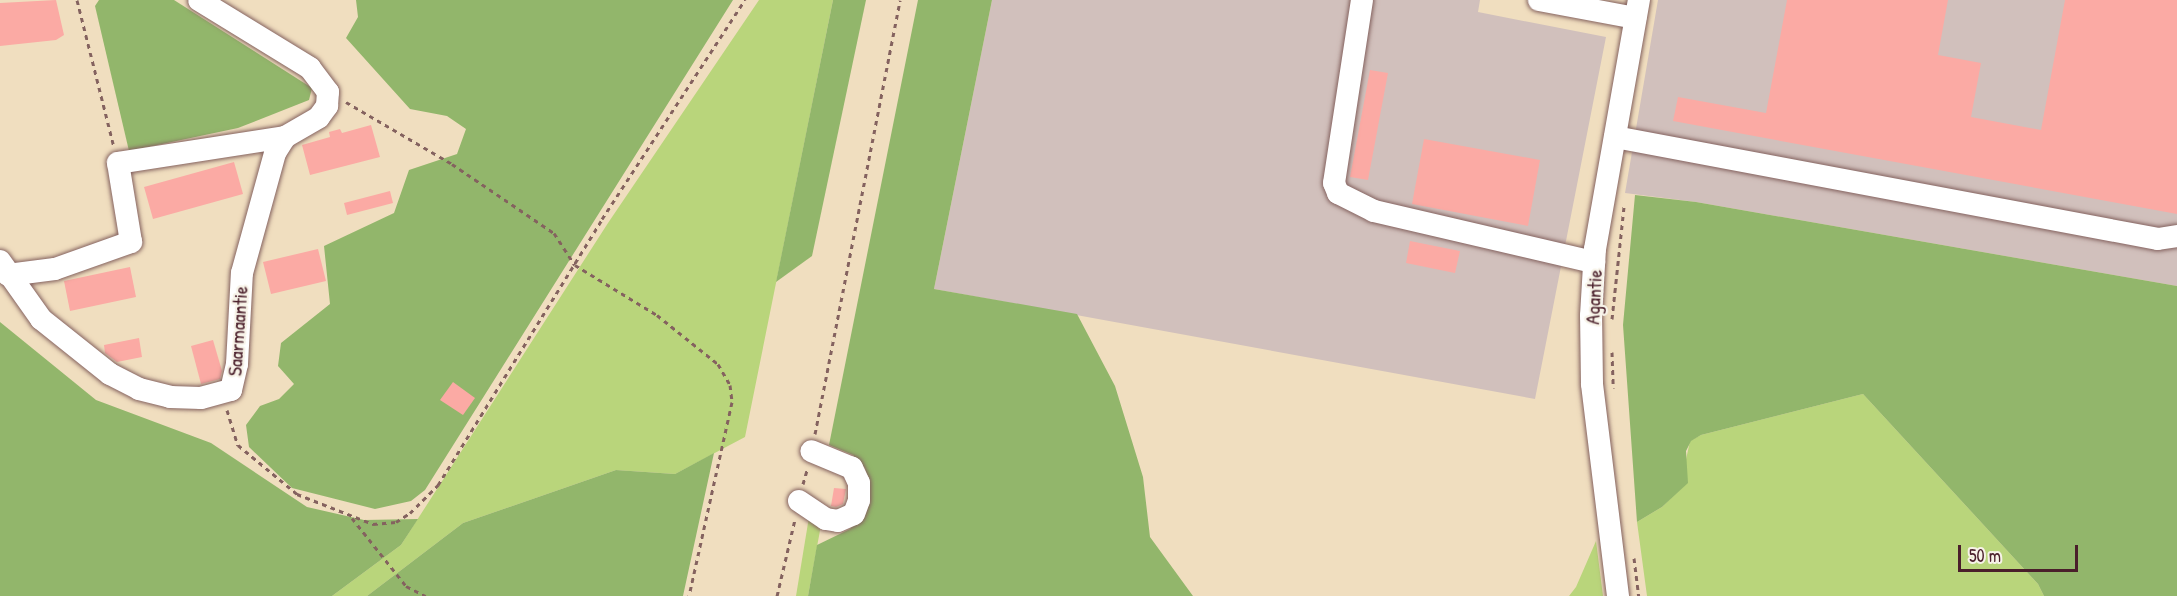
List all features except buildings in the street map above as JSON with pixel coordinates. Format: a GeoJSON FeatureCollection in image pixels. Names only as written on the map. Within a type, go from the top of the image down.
{"type":"FeatureCollection","features":[{"type":"Feature","properties":{"kind":"street"},"geometry":{"type":"LineString","coordinates":[[4,268],[55,268],[131,242],[118,163],[285,137],[319,117],[327,106],[328,92],[310,68],[199,0]]}},
{"type":"Feature","properties":{"kind":"street"},"geometry":{"type":"LineString","coordinates":[[1362,0],[1334,183],[1338,193],[1374,212],[1594,262]]}},
{"type":"Feature","properties":{"kind":"street"},"geometry":{"type":"LineString","coordinates":[[1539,0],[1637,9]]}},
{"type":"Feature","properties":{"kind":"street","name":"Agantie"},"geometry":{"type":"LineString","coordinates":[[1618,596],[1592,384],[1594,262],[1637,9]]}},
{"type":"Feature","properties":{"kind":"street","name":"Saarmaantie"},"geometry":{"type":"LineString","coordinates":[[4,268],[41,319],[110,374],[162,396],[194,398],[225,394],[235,379],[245,256],[275,153],[285,137]]}},
{"type":"Feature","properties":{"kind":"street"},"geometry":{"type":"LineString","coordinates":[[1615,137],[2158,239],[2177,236]]}},
{"type":"Feature","properties":{"kind":"street"},"geometry":{"type":"LineString","coordinates":[[799,501],[826,519],[838,521],[854,514],[859,500],[859,483],[852,468],[811,451]]}},
{"type":"Feature","properties":{"kind":"path"},"geometry":{"type":"LineString","coordinates":[[76,0],[118,163]]}},
{"type":"Feature","properties":{"kind":"path"},"geometry":{"type":"LineString","coordinates":[[225,394],[232,434],[247,455],[297,495],[373,524],[396,522],[429,496],[745,0]]}},
{"type":"Feature","properties":{"kind":"path"},"geometry":{"type":"LineString","coordinates":[[777,596],[832,357],[900,0]]}},
{"type":"Feature","properties":{"kind":"path"},"geometry":{"type":"LineString","coordinates":[[328,92],[452,165],[554,233],[575,265],[657,315],[718,364],[730,385],[729,419],[689,596]]}},
{"type":"Feature","properties":{"kind":"path"},"geometry":{"type":"LineString","coordinates":[[1612,330],[1624,205]]}},
{"type":"Feature","properties":{"kind":"path"},"geometry":{"type":"LineString","coordinates":[[1612,342],[1614,399]]}},
{"type":"Feature","properties":{"kind":"path"},"geometry":{"type":"LineString","coordinates":[[351,517],[406,586],[426,596]]}},
{"type":"Feature","properties":{"kind":"path"},"geometry":{"type":"LineString","coordinates":[[1633,549],[1639,596]]}},
{"type":"Feature","properties":{"kind":"shaded area"},"geometry":{"type":"Polygon","coordinates":[[[992,0],[1480,0],[1478,12],[1606,37],[1535,399],[934,289],[992,0]]]}},
{"type":"Feature","properties":{"kind":"shaded area"},"geometry":{"type":"Polygon","coordinates":[[[1658,0],[2177,0],[2177,286],[1696,202],[1625,193],[1658,0]]]}},
{"type":"Feature","properties":{"kind":"green space"},"geometry":{"type":"Polygon","coordinates":[[[99,0],[174,0],[312,88],[309,100],[238,128],[129,151],[95,6],[99,0]]]}},
{"type":"Feature","properties":{"kind":"green space"},"geometry":{"type":"Polygon","coordinates":[[[356,0],[733,0],[425,490],[411,501],[375,509],[292,488],[249,447],[246,425],[260,406],[279,399],[294,384],[278,366],[281,343],[330,304],[324,246],[394,213],[409,170],[457,154],[466,129],[447,116],[410,109],[346,38],[358,17],[356,0]]]}},
{"type":"Feature","properties":{"kind":"green space"},"geometry":{"type":"Polygon","coordinates":[[[759,0],[833,0],[745,437],[675,474],[616,470],[463,523],[367,596],[332,596],[401,545],[608,223],[759,0]]]}},
{"type":"Feature","properties":{"kind":"green space"},"geometry":{"type":"Polygon","coordinates":[[[833,0],[866,0],[812,256],[776,282],[833,0]]]}},
{"type":"Feature","properties":{"kind":"green space"},"geometry":{"type":"Polygon","coordinates":[[[918,0],[992,0],[934,289],[1077,314],[1115,386],[1143,477],[1150,537],[1193,596],[808,596],[817,545],[850,529],[863,512],[869,489],[865,468],[853,455],[829,445],[918,0]]]}},
{"type":"Feature","properties":{"kind":"green space"},"geometry":{"type":"Polygon","coordinates":[[[1635,195],[1696,202],[2177,286],[2177,596],[2044,596],[2038,584],[1863,394],[1701,435],[1691,441],[1686,451],[1688,483],[1662,507],[1637,522],[1623,325],[1635,195]]]}},
{"type":"Feature","properties":{"kind":"green space"},"geometry":{"type":"Polygon","coordinates":[[[0,322],[96,400],[211,443],[307,507],[364,520],[418,519],[401,545],[332,596],[0,596],[0,322]]]}},
{"type":"Feature","properties":{"kind":"green space"},"geometry":{"type":"Polygon","coordinates":[[[1863,394],[2038,584],[2044,596],[1647,596],[1637,522],[1662,507],[1687,483],[1685,464],[1690,441],[1701,435],[1863,394]]]}},
{"type":"Feature","properties":{"kind":"green space"},"geometry":{"type":"Polygon","coordinates":[[[714,453],[683,596],[367,596],[463,523],[616,470],[675,474],[714,453]]]}},
{"type":"Feature","properties":{"kind":"green space"},"geometry":{"type":"Polygon","coordinates":[[[809,517],[821,525],[808,596],[796,596],[809,517]]]}},
{"type":"Feature","properties":{"kind":"green space"},"geometry":{"type":"Polygon","coordinates":[[[1596,541],[1603,596],[1569,596],[1576,587],[1596,541]]]}}]}
